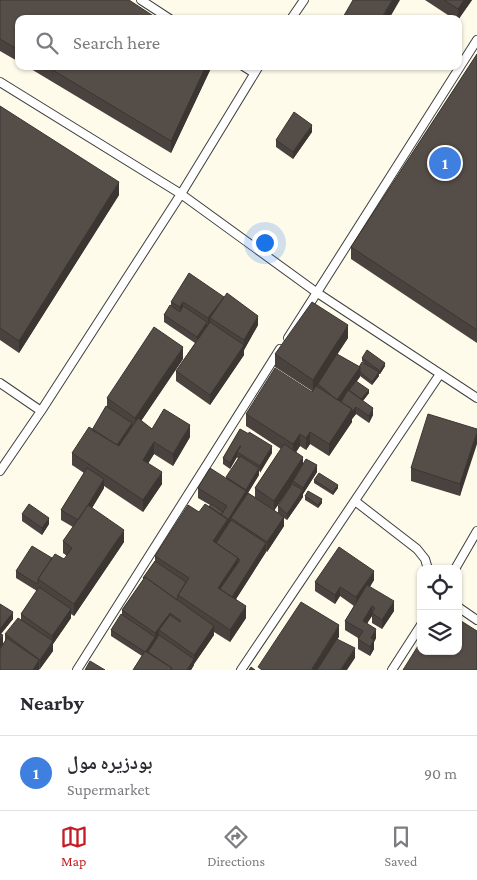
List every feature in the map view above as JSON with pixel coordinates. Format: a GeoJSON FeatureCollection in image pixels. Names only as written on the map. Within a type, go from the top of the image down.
{"type":"FeatureCollection","features":[{"type":"Feature","properties":{"kind":"lane"},"geometry":{"type":"LineString","coordinates":[[141,0],[164,15]]}},
{"type":"Feature","properties":{"kind":"lane"},"geometry":{"type":"LineString","coordinates":[[294,15],[304,0]]}},
{"type":"Feature","properties":{"kind":"lane"},"geometry":{"type":"LineString","coordinates":[[462,63],[477,40]]}},
{"type":"Feature","properties":{"kind":"lane"},"geometry":{"type":"LineString","coordinates":[[0,471],[41,411],[181,194],[256,70]]}},
{"type":"Feature","properties":{"kind":"lane"},"geometry":{"type":"LineString","coordinates":[[76,670],[458,70]]}},
{"type":"Feature","properties":{"kind":"lane"},"geometry":{"type":"LineString","coordinates":[[0,82],[181,194],[316,292],[477,398]]}},
{"type":"Feature","properties":{"kind":"lane"},"geometry":{"type":"LineString","coordinates":[[241,670],[440,374]]}},
{"type":"Feature","properties":{"kind":"lane"},"geometry":{"type":"LineString","coordinates":[[0,384],[41,411]]}},
{"type":"Feature","properties":{"kind":"lane"},"geometry":{"type":"LineString","coordinates":[[354,500],[418,549],[427,565]]}},
{"type":"Feature","properties":{"kind":"lane"},"geometry":{"type":"LineString","coordinates":[[457,565],[477,530]]}},
{"type":"Feature","properties":{"kind":"lane"},"geometry":{"type":"LineString","coordinates":[[462,610],[477,620]]}},
{"type":"Feature","properties":{"kind":"lane"},"geometry":{"type":"LineString","coordinates":[[392,670],[417,630]]}},
{"type":"Feature","properties":{"kind":"building"},"geometry":{"type":"Polygon","coordinates":[[[0,0],[129,0],[152,15],[15,15],[15,48],[0,39],[0,0]]]}},
{"type":"Feature","properties":{"kind":"building"},"geometry":{"type":"Polygon","coordinates":[[[353,0],[392,0],[383,15],[344,15],[353,0]]]}},
{"type":"Feature","properties":{"kind":"building"},"geometry":{"type":"Polygon","coordinates":[[[444,0],[464,0],[458,9],[444,0]]]}},
{"type":"Feature","properties":{"kind":"building"},"geometry":{"type":"Polygon","coordinates":[[[477,54],[477,330],[351,247],[477,54]]]}},
{"type":"Feature","properties":{"kind":"building"},"geometry":{"type":"Polygon","coordinates":[[[53,70],[204,70],[171,141],[53,70]]]}},
{"type":"Feature","properties":{"kind":"building"},"geometry":{"type":"Polygon","coordinates":[[[0,106],[119,182],[19,341],[0,328],[0,106]]]}},
{"type":"Feature","properties":{"kind":"building"},"geometry":{"type":"Polygon","coordinates":[[[294,112],[312,125],[293,152],[276,140],[294,112]]]}},
{"type":"Feature","properties":{"kind":"building"},"geometry":{"type":"Polygon","coordinates":[[[189,273],[224,297],[208,318],[183,302],[180,307],[171,302],[189,273]]]}},
{"type":"Feature","properties":{"kind":"building"},"geometry":{"type":"Polygon","coordinates":[[[227,293],[258,316],[244,340],[210,318],[227,293]]]}},
{"type":"Feature","properties":{"kind":"building"},"geometry":{"type":"Polygon","coordinates":[[[312,302],[348,325],[313,380],[275,354],[312,302]]]}},
{"type":"Feature","properties":{"kind":"building"},"geometry":{"type":"Polygon","coordinates":[[[170,305],[180,312],[183,306],[207,322],[197,337],[164,315],[170,305]]]}},
{"type":"Feature","properties":{"kind":"building"},"geometry":{"type":"Polygon","coordinates":[[[210,322],[244,345],[210,395],[176,371],[210,322]]]}},
{"type":"Feature","properties":{"kind":"building"},"geometry":{"type":"Polygon","coordinates":[[[154,327],[183,347],[135,418],[107,398],[154,327]]]}},
{"type":"Feature","properties":{"kind":"building"},"geometry":{"type":"Polygon","coordinates":[[[367,350],[385,363],[380,371],[362,358],[367,350]]]}},
{"type":"Feature","properties":{"kind":"building"},"geometry":{"type":"Polygon","coordinates":[[[337,354],[360,367],[337,400],[318,384],[337,354]]]}},
{"type":"Feature","properties":{"kind":"building"},"geometry":{"type":"Polygon","coordinates":[[[362,362],[379,372],[372,382],[360,372],[359,367],[362,362]]]}},
{"type":"Feature","properties":{"kind":"building"},"geometry":{"type":"Polygon","coordinates":[[[275,368],[312,392],[316,386],[352,409],[329,444],[310,432],[306,438],[300,434],[293,444],[246,414],[275,368]]]}},
{"type":"Feature","properties":{"kind":"building"},"geometry":{"type":"Polygon","coordinates":[[[356,381],[369,390],[361,399],[349,390],[356,381]]]}},
{"type":"Feature","properties":{"kind":"building"},"geometry":{"type":"Polygon","coordinates":[[[348,390],[373,408],[369,416],[356,407],[352,412],[352,409],[341,402],[348,390]]]}},
{"type":"Feature","properties":{"kind":"building"},"geometry":{"type":"Polygon","coordinates":[[[106,406],[132,423],[117,445],[92,430],[106,406]]]}},
{"type":"Feature","properties":{"kind":"building"},"geometry":{"type":"Polygon","coordinates":[[[164,409],[190,425],[173,454],[154,442],[143,460],[162,472],[143,500],[72,453],[89,427],[119,446],[138,418],[152,429],[164,409]]]}},
{"type":"Feature","properties":{"kind":"building"},"geometry":{"type":"Polygon","coordinates":[[[428,414],[477,429],[460,484],[411,468],[428,414]]]}},
{"type":"Feature","properties":{"kind":"building"},"geometry":{"type":"Polygon","coordinates":[[[240,429],[249,434],[249,432],[272,446],[260,466],[237,452],[241,446],[240,446],[230,463],[223,458],[240,429]]]}},
{"type":"Feature","properties":{"kind":"building"},"geometry":{"type":"Polygon","coordinates":[[[284,444],[303,457],[274,501],[255,488],[284,444]]]}},
{"type":"Feature","properties":{"kind":"building"},"geometry":{"type":"Polygon","coordinates":[[[240,456],[259,468],[246,490],[226,477],[240,456]]]}},
{"type":"Feature","properties":{"kind":"building"},"geometry":{"type":"Polygon","coordinates":[[[306,459],[317,465],[303,488],[293,481],[306,459]]]}},
{"type":"Feature","properties":{"kind":"building"},"geometry":{"type":"Polygon","coordinates":[[[87,468],[104,479],[78,520],[61,510],[87,468]]]}},
{"type":"Feature","properties":{"kind":"building"},"geometry":{"type":"Polygon","coordinates":[[[210,468],[246,491],[228,520],[221,515],[227,506],[198,488],[210,468]]]}},
{"type":"Feature","properties":{"kind":"building"},"geometry":{"type":"Polygon","coordinates":[[[319,473],[338,485],[333,492],[314,480],[319,473]]]}},
{"type":"Feature","properties":{"kind":"building"},"geometry":{"type":"Polygon","coordinates":[[[292,484],[303,490],[287,514],[278,506],[292,484]]]}},
{"type":"Feature","properties":{"kind":"building"},"geometry":{"type":"Polygon","coordinates":[[[308,491],[322,499],[318,505],[305,496],[308,491]]]}},
{"type":"Feature","properties":{"kind":"building"},"geometry":{"type":"Polygon","coordinates":[[[248,493],[284,517],[267,542],[231,518],[248,493]]]}},
{"type":"Feature","properties":{"kind":"building"},"geometry":{"type":"Polygon","coordinates":[[[29,504],[49,518],[42,528],[22,514],[29,504]]]}},
{"type":"Feature","properties":{"kind":"building"},"geometry":{"type":"Polygon","coordinates":[[[205,504],[228,519],[213,541],[238,558],[218,588],[246,606],[230,630],[178,595],[189,578],[155,556],[188,505],[199,512],[205,504]]]}},
{"type":"Feature","properties":{"kind":"building"},"geometry":{"type":"Polygon","coordinates":[[[212,504],[223,512],[221,515],[209,507],[212,504]]]}},
{"type":"Feature","properties":{"kind":"building"},"geometry":{"type":"Polygon","coordinates":[[[88,505],[124,530],[74,604],[38,579],[55,554],[64,559],[72,548],[63,541],[88,505]]]}},
{"type":"Feature","properties":{"kind":"building"},"geometry":{"type":"Polygon","coordinates":[[[231,520],[266,543],[232,597],[220,589],[240,560],[216,543],[231,520]]]}},
{"type":"Feature","properties":{"kind":"building"},"geometry":{"type":"Polygon","coordinates":[[[32,546],[52,558],[38,579],[37,584],[16,571],[32,546]]]}},
{"type":"Feature","properties":{"kind":"building"},"geometry":{"type":"Polygon","coordinates":[[[339,547],[374,571],[356,597],[340,587],[335,595],[315,582],[339,547]]]}},
{"type":"Feature","properties":{"kind":"building"},"geometry":{"type":"Polygon","coordinates":[[[155,561],[186,582],[177,600],[145,577],[143,578],[155,561]]]}},
{"type":"Feature","properties":{"kind":"building"},"geometry":{"type":"Polygon","coordinates":[[[145,577],[214,626],[194,655],[159,630],[170,615],[181,621],[170,613],[155,633],[122,610],[145,577]]]}},
{"type":"Feature","properties":{"kind":"building"},"geometry":{"type":"Polygon","coordinates":[[[367,585],[394,601],[382,620],[372,613],[375,608],[372,606],[363,621],[376,629],[371,638],[374,640],[370,647],[358,639],[363,631],[345,621],[367,585]]]}},
{"type":"Feature","properties":{"kind":"building"},"geometry":{"type":"Polygon","coordinates":[[[39,587],[71,609],[52,636],[21,614],[39,587]]]}},
{"type":"Feature","properties":{"kind":"building"},"geometry":{"type":"Polygon","coordinates":[[[301,602],[339,625],[311,670],[262,670],[258,667],[301,602]]]}},
{"type":"Feature","properties":{"kind":"building"},"geometry":{"type":"Polygon","coordinates":[[[0,604],[13,612],[0,629],[0,604]]]}},
{"type":"Feature","properties":{"kind":"building"},"geometry":{"type":"Polygon","coordinates":[[[121,614],[155,637],[145,652],[111,630],[121,614]]]}},
{"type":"Feature","properties":{"kind":"building"},"geometry":{"type":"Polygon","coordinates":[[[18,618],[53,641],[40,660],[5,634],[18,618]]]}},
{"type":"Feature","properties":{"kind":"building"},"geometry":{"type":"Polygon","coordinates":[[[462,622],[477,631],[477,670],[403,670],[417,647],[417,655],[462,655],[462,622]]]}},
{"type":"Feature","properties":{"kind":"building"},"geometry":{"type":"Polygon","coordinates":[[[159,635],[194,659],[187,670],[173,670],[148,652],[159,635]]]}},
{"type":"Feature","properties":{"kind":"building"},"geometry":{"type":"Polygon","coordinates":[[[7,638],[39,660],[33,670],[0,670],[0,649],[7,638]]]}},
{"type":"Feature","properties":{"kind":"building"},"geometry":{"type":"Polygon","coordinates":[[[337,639],[355,648],[340,670],[317,670],[337,639]]]}},
{"type":"Feature","properties":{"kind":"building"},"geometry":{"type":"Polygon","coordinates":[[[145,651],[172,668],[170,670],[133,670],[145,651]]]}},
{"type":"Feature","properties":{"kind":"building"},"geometry":{"type":"Polygon","coordinates":[[[90,661],[105,670],[85,670],[90,661]]]}},
{"type":"Feature","properties":{"kind":"place","name":"بودزيره مول"},"geometry":{"type":"Point","coordinates":[445,163]}}]}
